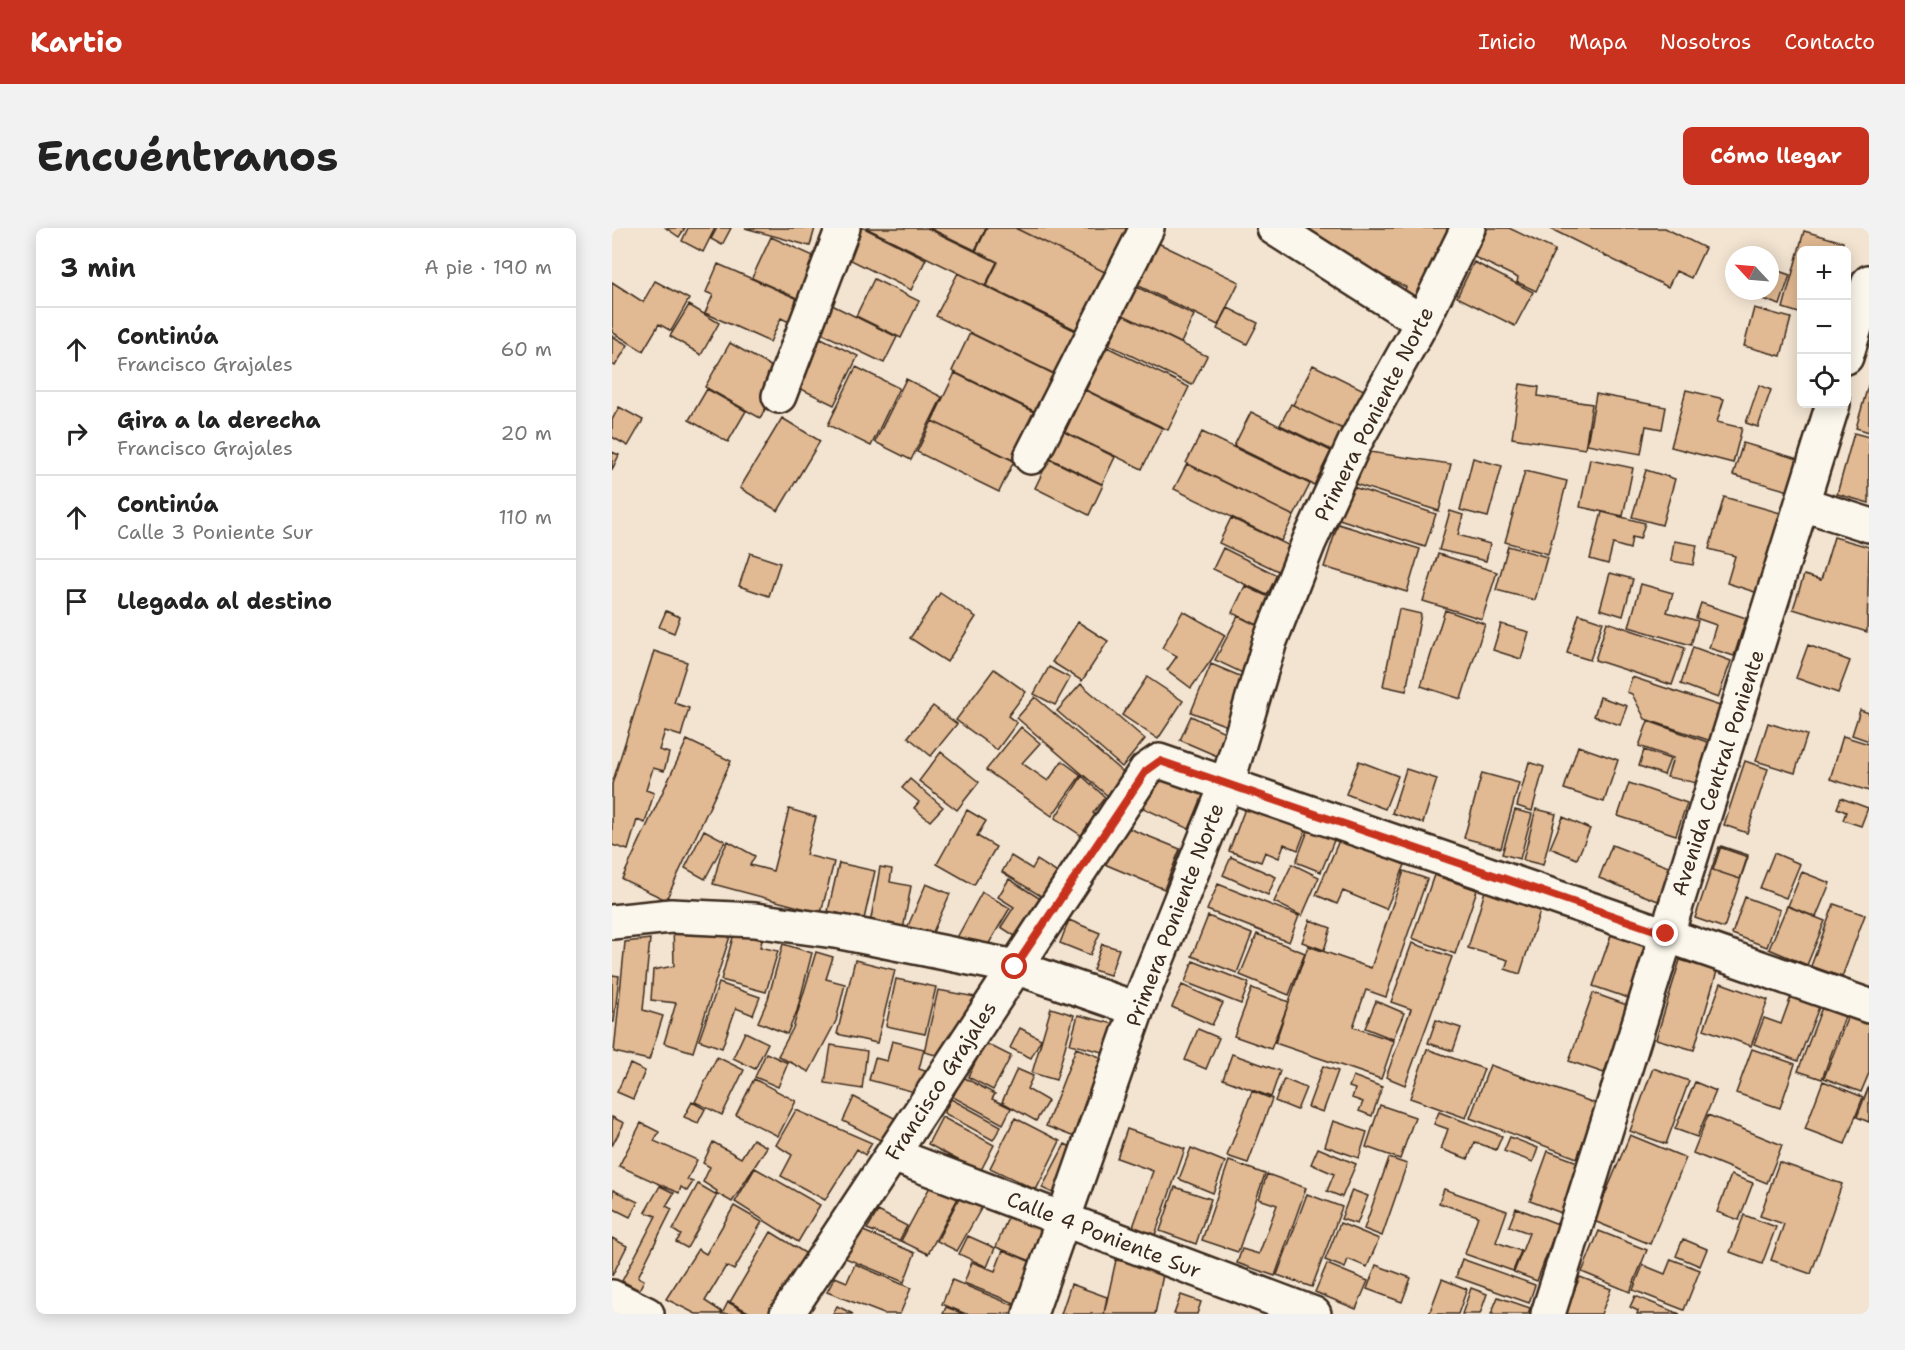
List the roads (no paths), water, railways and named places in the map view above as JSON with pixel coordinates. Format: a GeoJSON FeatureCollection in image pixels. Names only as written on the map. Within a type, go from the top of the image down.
{"type":"FeatureCollection","features":[{"type":"Feature","properties":{"kind":"street"},"geometry":{"type":"LineString","coordinates":[[779,396],[843,228]]}},
{"type":"Feature","properties":{"kind":"street"},"geometry":{"type":"LineString","coordinates":[[1031,457],[1147,228]]}},
{"type":"Feature","properties":{"kind":"street"},"geometry":{"type":"LineString","coordinates":[[1274,228],[1422,322]]}},
{"type":"Feature","properties":{"kind":"street","name":"Primera Poniente Norte"},"geometry":{"type":"LineString","coordinates":[[1030,1314],[1137,1009],[1227,784],[1270,641],[1309,542],[1355,442],[1422,322],[1468,228]]}},
{"type":"Feature","properties":{"kind":"street"},"geometry":{"type":"LineString","coordinates":[[1847,354],[1869,282]]}},
{"type":"Feature","properties":{"kind":"street","name":"Avenida Central Poniente"},"geometry":{"type":"LineString","coordinates":[[1548,1314],[1832,408]]}},
{"type":"Feature","properties":{"kind":"street"},"geometry":{"type":"LineString","coordinates":[[1803,504],[1869,525]]}},
{"type":"Feature","properties":{"kind":"street","name":"Francisco Grajales"},"geometry":{"type":"LineString","coordinates":[[788,1314],[1146,771],[1160,761],[1227,784]]}},
{"type":"Feature","properties":{"kind":"street"},"geometry":{"type":"LineString","coordinates":[[1227,784],[1869,1006]]}},
{"type":"Feature","properties":{"kind":"street"},"geometry":{"type":"LineString","coordinates":[[612,922],[671,916],[755,920],[841,932],[1015,967],[1137,1009]]}},
{"type":"Feature","properties":{"kind":"street","name":"Calle 4 Poniente Sur"},"geometry":{"type":"LineString","coordinates":[[893,1155],[1314,1314]]}},
{"type":"Feature","properties":{"kind":"street"},"geometry":{"type":"LineString","coordinates":[[612,1297],[647,1314]]}}]}
